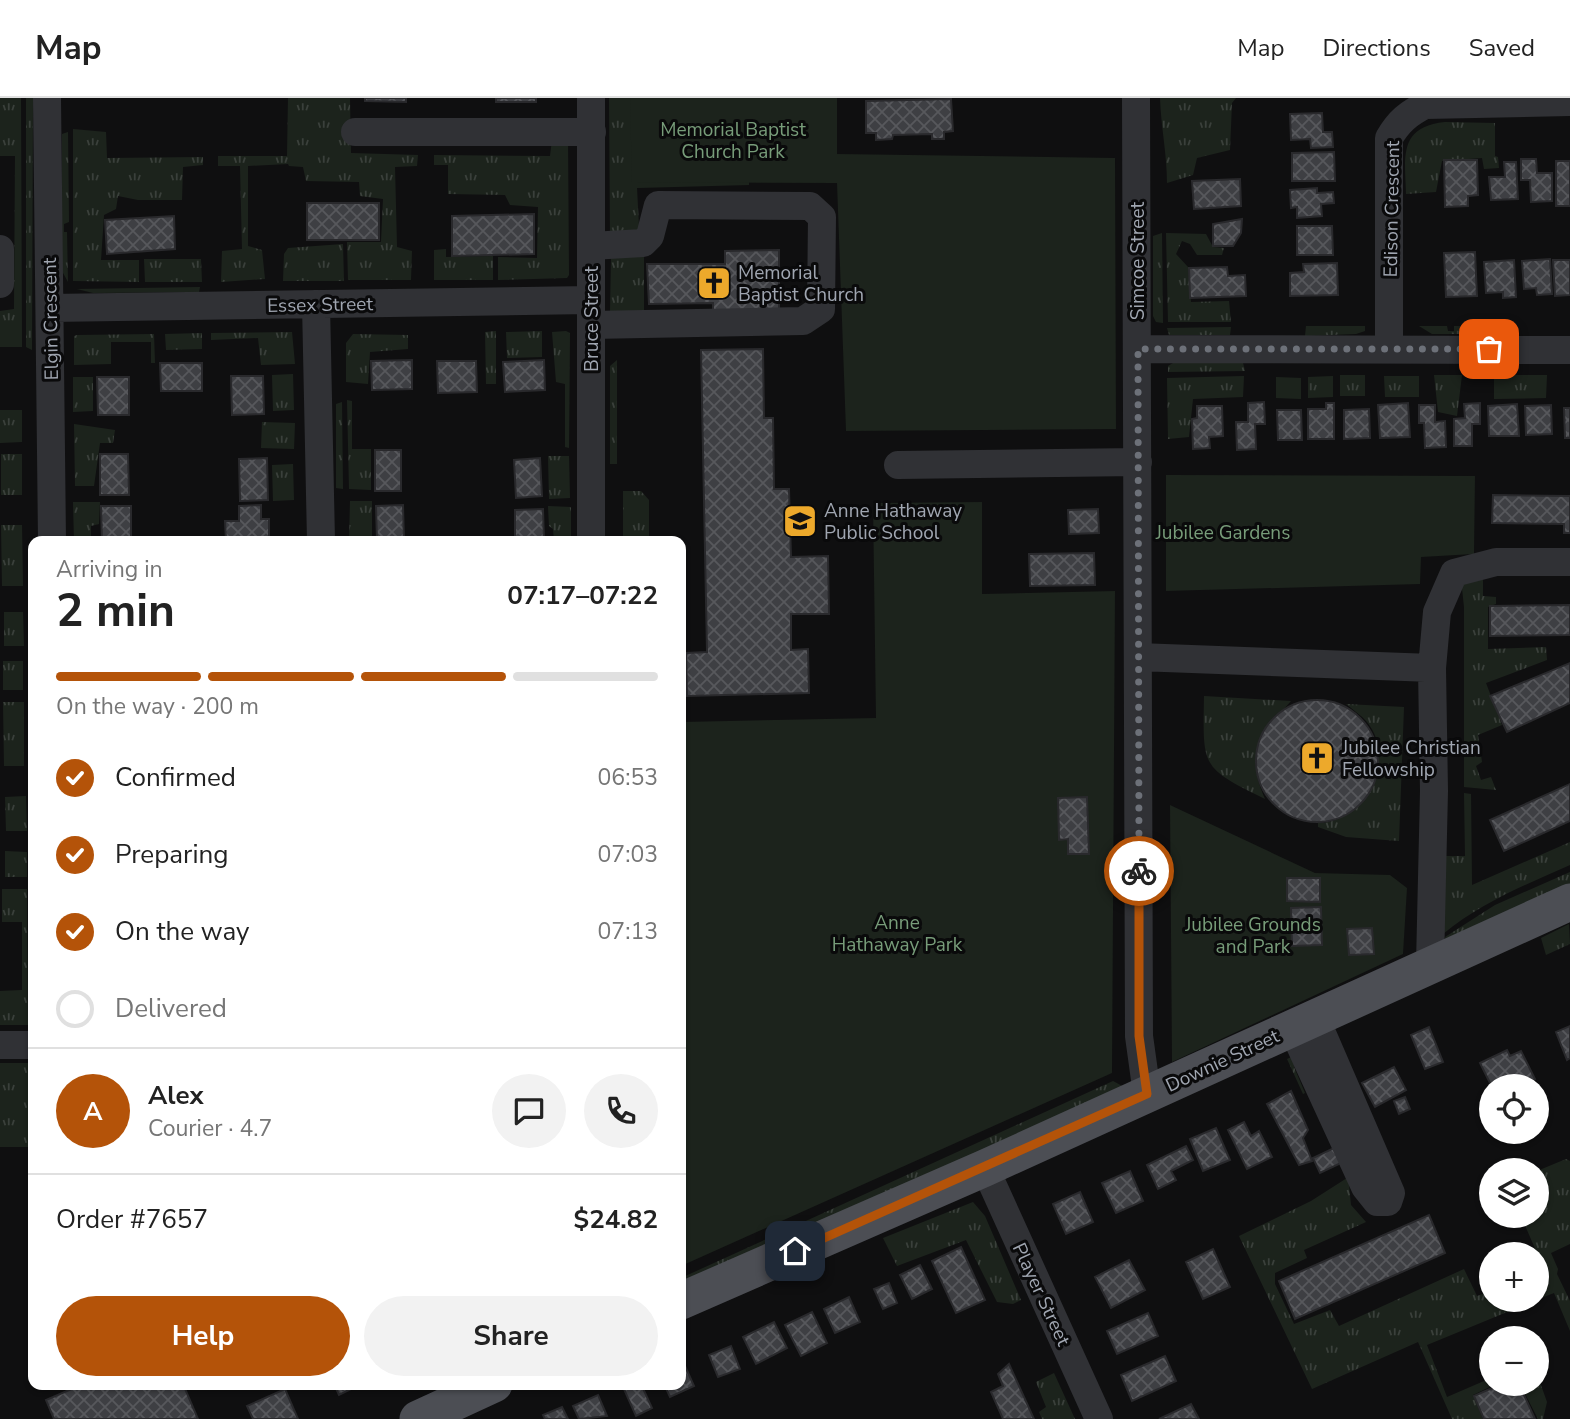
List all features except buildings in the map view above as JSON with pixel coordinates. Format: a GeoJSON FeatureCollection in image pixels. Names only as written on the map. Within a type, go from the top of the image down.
{"type":"FeatureCollection","features":[{"type":"Feature","properties":{"kind":"main road","name":"Downie Street"},"geometry":{"type":"LineString","coordinates":[[686,1299],[985,1168],[1570,902]]}},
{"type":"Feature","properties":{"kind":"main road"},"geometry":{"type":"LineString","coordinates":[[418,1419],[481,1390]]}},
{"type":"Feature","properties":{"kind":"street","name":"Elgin Crescent"},"geometry":{"type":"LineString","coordinates":[[47,98],[51,536]]}},
{"type":"Feature","properties":{"kind":"street","name":"Bruce Street"},"geometry":{"type":"LineString","coordinates":[[591,98],[591,536]]}},
{"type":"Feature","properties":{"kind":"street","name":"Simcoe Street"},"geometry":{"type":"LineString","coordinates":[[1136,98],[1139,1036],[1147,1094]]}},
{"type":"Feature","properties":{"kind":"street","name":"Edison Crescent"},"geometry":{"type":"LineString","coordinates":[[1389,349],[1389,138],[1395,128],[1407,115],[1425,105],[1570,102]]}},
{"type":"Feature","properties":{"kind":"street"},"geometry":{"type":"LineString","coordinates":[[355,132],[592,132]]}},
{"type":"Feature","properties":{"kind":"street","name":"Essex Street"},"geometry":{"type":"LineString","coordinates":[[50,308],[316,304],[803,321],[821,309],[822,217],[810,206],[658,205],[650,236],[643,243],[591,246]]}},
{"type":"Feature","properties":{"kind":"street"},"geometry":{"type":"LineString","coordinates":[[0,249],[0,284]]}},
{"type":"Feature","properties":{"kind":"street"},"geometry":{"type":"LineString","coordinates":[[316,304],[321,536]]}},
{"type":"Feature","properties":{"kind":"street"},"geometry":{"type":"LineString","coordinates":[[1138,349],[1570,350]]}},
{"type":"Feature","properties":{"kind":"street"},"geometry":{"type":"LineString","coordinates":[[898,465],[1138,462]]}},
{"type":"Feature","properties":{"kind":"street"},"geometry":{"type":"LineString","coordinates":[[1430,964],[1434,791],[1432,668],[1437,612],[1454,573],[1496,562],[1570,562]]}},
{"type":"Feature","properties":{"kind":"street"},"geometry":{"type":"LineString","coordinates":[[1138,657],[1432,668]]}},
{"type":"Feature","properties":{"kind":"street"},"geometry":{"type":"LineString","coordinates":[[1303,1022],[1391,1194],[1388,1202],[1377,1202],[1365,1186],[1303,1022]]}},
{"type":"Feature","properties":{"kind":"street"},"geometry":{"type":"LineString","coordinates":[[0,1045],[28,1045]]}},
{"type":"Feature","properties":{"kind":"street","name":"Player Street"},"geometry":{"type":"LineString","coordinates":[[985,1168],[1099,1419]]}},
{"type":"Feature","properties":{"kind":"green space"},"geometry":{"type":"Polygon","coordinates":[[[0,98],[21,98],[22,347],[0,347],[0,311],[14,309],[15,156],[0,156],[0,98]]]}},
{"type":"Feature","properties":{"kind":"green space"},"geometry":{"type":"Polygon","coordinates":[[[26,98],[33,98],[32,350],[26,347],[26,98]]]}},
{"type":"Feature","properties":{"kind":"green space"},"geometry":{"type":"Polygon","coordinates":[[[288,98],[350,98],[351,153],[418,155],[417,166],[395,167],[397,247],[412,251],[411,280],[348,280],[347,242],[381,242],[383,199],[360,196],[359,182],[306,181],[303,167],[288,164],[248,166],[248,246],[262,250],[265,279],[221,282],[222,251],[242,249],[240,166],[218,166],[218,156],[287,156],[288,98]]]}},
{"type":"Feature","properties":{"kind":"green space","name":"Memorial Baptist Church Park"},"geometry":{"type":"Polygon","coordinates":[[[609,98],[756,98],[749,154],[749,185],[637,188],[639,226],[636,234],[610,238],[609,98]]]}},
{"type":"Feature","properties":{"kind":"green space","name":"Memorial Baptist Church Park"},"geometry":{"type":"Polygon","coordinates":[[[630,98],[837,98],[837,154],[1115,158],[1116,429],[846,431],[837,183],[632,182],[630,98]]]}},
{"type":"Feature","properties":{"kind":"green space"},"geometry":{"type":"Polygon","coordinates":[[[1160,98],[1236,98],[1232,103],[1230,150],[1197,158],[1193,175],[1167,183],[1160,98]]]}},
{"type":"Feature","properties":{"kind":"green space"},"geometry":{"type":"Polygon","coordinates":[[[1445,122],[1495,123],[1495,156],[1498,157],[1499,168],[1484,169],[1482,158],[1442,161],[1436,192],[1406,194],[1406,156],[1412,137],[1430,125],[1445,122]]]}},
{"type":"Feature","properties":{"kind":"green space"},"geometry":{"type":"Polygon","coordinates":[[[73,129],[106,132],[107,158],[203,157],[203,165],[183,167],[182,200],[138,200],[118,196],[116,209],[104,215],[101,260],[139,260],[139,282],[73,281],[73,129]]]}},
{"type":"Feature","properties":{"kind":"green space"},"geometry":{"type":"Polygon","coordinates":[[[68,132],[69,222],[64,224],[64,232],[67,232],[68,282],[62,271],[62,134],[68,132]]]}},
{"type":"Feature","properties":{"kind":"green space"},"geometry":{"type":"Polygon","coordinates":[[[552,140],[568,141],[569,275],[567,278],[498,280],[498,257],[537,258],[538,207],[510,205],[505,195],[448,194],[448,165],[434,165],[434,155],[550,156],[552,140]]]}},
{"type":"Feature","properties":{"kind":"green space"},"geometry":{"type":"Polygon","coordinates":[[[1162,233],[1163,323],[1156,322],[1153,316],[1153,236],[1162,233]]]}},
{"type":"Feature","properties":{"kind":"green space"},"geometry":{"type":"Polygon","coordinates":[[[1166,233],[1206,234],[1213,247],[1224,248],[1222,255],[1197,255],[1190,244],[1182,241],[1176,254],[1188,267],[1191,302],[1229,301],[1231,322],[1168,322],[1166,233]]]}},
{"type":"Feature","properties":{"kind":"green space"},"geometry":{"type":"Polygon","coordinates":[[[343,244],[344,281],[283,281],[284,254],[288,248],[343,244]]]}},
{"type":"Feature","properties":{"kind":"green space"},"geometry":{"type":"Polygon","coordinates":[[[446,249],[446,257],[493,256],[493,280],[434,280],[434,250],[446,249]]]}},
{"type":"Feature","properties":{"kind":"green space"},"geometry":{"type":"Polygon","coordinates":[[[644,253],[644,315],[610,312],[611,258],[644,253]]]}},
{"type":"Feature","properties":{"kind":"green space"},"geometry":{"type":"Polygon","coordinates":[[[144,259],[201,259],[202,282],[145,282],[144,259]]]}},
{"type":"Feature","properties":{"kind":"green space"},"geometry":{"type":"Polygon","coordinates":[[[200,287],[199,292],[93,293],[77,289],[200,287]]]}},
{"type":"Feature","properties":{"kind":"green space"},"geometry":{"type":"Polygon","coordinates":[[[1306,326],[1365,326],[1365,331],[1356,334],[1305,336],[1306,326]]]}},
{"type":"Feature","properties":{"kind":"green space"},"geometry":{"type":"Polygon","coordinates":[[[1419,326],[1447,326],[1448,331],[1454,331],[1454,326],[1509,327],[1507,334],[1432,334],[1419,326]]]}},
{"type":"Feature","properties":{"kind":"green space"},"geometry":{"type":"Polygon","coordinates":[[[1231,327],[1230,335],[1169,335],[1167,328],[1231,327]]]}},
{"type":"Feature","properties":{"kind":"green space"},"geometry":{"type":"Polygon","coordinates":[[[496,331],[496,384],[486,384],[485,332],[496,331]]]}},
{"type":"Feature","properties":{"kind":"green space"},"geometry":{"type":"Polygon","coordinates":[[[542,331],[542,357],[507,358],[506,332],[542,331]]]}},
{"type":"Feature","properties":{"kind":"green space"},"geometry":{"type":"Polygon","coordinates":[[[292,332],[295,364],[261,365],[258,338],[211,340],[211,333],[292,332]]]}},
{"type":"Feature","properties":{"kind":"green space"},"geometry":{"type":"Polygon","coordinates":[[[552,332],[570,333],[569,448],[565,447],[565,384],[556,382],[552,332]]]}},
{"type":"Feature","properties":{"kind":"green space"},"geometry":{"type":"Polygon","coordinates":[[[202,333],[202,349],[166,350],[165,334],[202,333]]]}},
{"type":"Feature","properties":{"kind":"green space"},"geometry":{"type":"Polygon","coordinates":[[[154,334],[155,363],[151,363],[151,342],[111,342],[111,364],[74,365],[74,336],[154,334]]]}},
{"type":"Feature","properties":{"kind":"green space"},"geometry":{"type":"Polygon","coordinates":[[[353,334],[408,335],[408,349],[370,352],[368,384],[346,382],[346,343],[353,334]]]}},
{"type":"Feature","properties":{"kind":"green space"},"geometry":{"type":"Polygon","coordinates":[[[617,360],[617,464],[610,464],[610,366],[617,360]]]}},
{"type":"Feature","properties":{"kind":"green space"},"geometry":{"type":"Polygon","coordinates":[[[1173,363],[1243,363],[1245,371],[1168,372],[1168,366],[1173,363]]]}},
{"type":"Feature","properties":{"kind":"green space"},"geometry":{"type":"Polygon","coordinates":[[[293,374],[294,410],[273,411],[272,375],[293,374]]]}},
{"type":"Feature","properties":{"kind":"green space"},"geometry":{"type":"Polygon","coordinates":[[[1340,375],[1365,375],[1365,396],[1340,396],[1340,375]]]}},
{"type":"Feature","properties":{"kind":"green space"},"geometry":{"type":"Polygon","coordinates":[[[1434,375],[1462,375],[1457,416],[1438,412],[1434,375]]]}},
{"type":"Feature","properties":{"kind":"green space"},"geometry":{"type":"Polygon","coordinates":[[[1494,375],[1547,375],[1546,398],[1494,399],[1494,375]]]}},
{"type":"Feature","properties":{"kind":"green space"},"geometry":{"type":"Polygon","coordinates":[[[1244,376],[1243,397],[1193,399],[1189,437],[1168,439],[1167,378],[1244,376]]]}},
{"type":"Feature","properties":{"kind":"green space"},"geometry":{"type":"Polygon","coordinates":[[[1333,376],[1333,397],[1308,398],[1308,377],[1333,376]]]}},
{"type":"Feature","properties":{"kind":"green space"},"geometry":{"type":"Polygon","coordinates":[[[1384,376],[1419,376],[1419,397],[1385,397],[1384,376]]]}},
{"type":"Feature","properties":{"kind":"green space"},"geometry":{"type":"Polygon","coordinates":[[[73,377],[93,377],[93,411],[73,412],[73,377]]]}},
{"type":"Feature","properties":{"kind":"green space"},"geometry":{"type":"Polygon","coordinates":[[[1276,377],[1301,378],[1301,399],[1276,398],[1276,377]]]}},
{"type":"Feature","properties":{"kind":"green space"},"geometry":{"type":"Polygon","coordinates":[[[347,400],[352,401],[352,449],[371,449],[371,490],[349,489],[347,400]]]}},
{"type":"Feature","properties":{"kind":"green space"},"geometry":{"type":"Polygon","coordinates":[[[342,402],[343,489],[336,488],[336,404],[342,402]]]}},
{"type":"Feature","properties":{"kind":"green space"},"geometry":{"type":"Polygon","coordinates":[[[0,410],[22,410],[22,442],[0,443],[0,410]]]}},
{"type":"Feature","properties":{"kind":"green space"},"geometry":{"type":"Polygon","coordinates":[[[262,422],[295,423],[294,449],[261,448],[262,422]]]}},
{"type":"Feature","properties":{"kind":"green space"},"geometry":{"type":"Polygon","coordinates":[[[74,424],[115,430],[113,443],[100,443],[94,486],[75,486],[74,424]]]}},
{"type":"Feature","properties":{"kind":"green space"},"geometry":{"type":"Polygon","coordinates":[[[1,454],[22,454],[22,495],[1,495],[1,454]]]}},
{"type":"Feature","properties":{"kind":"green space"},"geometry":{"type":"Polygon","coordinates":[[[548,456],[569,456],[570,498],[549,499],[548,456]]]}},
{"type":"Feature","properties":{"kind":"green space"},"geometry":{"type":"Polygon","coordinates":[[[293,464],[294,500],[273,501],[272,465],[293,464]]]}},
{"type":"Feature","properties":{"kind":"green space","name":"Jubilee Gardens"},"geometry":{"type":"Polygon","coordinates":[[[1166,475],[1475,476],[1474,554],[1421,557],[1420,584],[1166,591],[1166,475]]]}},
{"type":"Feature","properties":{"kind":"green space"},"geometry":{"type":"Polygon","coordinates":[[[623,491],[641,491],[649,500],[649,536],[623,536],[623,491]]]}},
{"type":"Feature","properties":{"kind":"green space"},"geometry":{"type":"Polygon","coordinates":[[[350,501],[372,501],[372,536],[349,536],[350,501]]]}},
{"type":"Feature","properties":{"kind":"green space"},"geometry":{"type":"Polygon","coordinates":[[[73,502],[100,502],[99,524],[91,526],[91,536],[74,536],[73,502]]]}},
{"type":"Feature","properties":{"kind":"green space","name":"Anne Hathaway Park"},"geometry":{"type":"Polygon","coordinates":[[[982,502],[982,594],[1115,591],[1112,1073],[686,1264],[686,722],[876,718],[873,503],[982,502]]]}},
{"type":"Feature","properties":{"kind":"green space"},"geometry":{"type":"Polygon","coordinates":[[[548,506],[571,507],[571,536],[554,536],[553,529],[549,526],[548,506]]]}},
{"type":"Feature","properties":{"kind":"green space"},"geometry":{"type":"Polygon","coordinates":[[[1,525],[22,525],[23,586],[2,586],[1,525]]]}},
{"type":"Feature","properties":{"kind":"green space"},"geometry":{"type":"Polygon","coordinates":[[[1483,575],[1483,596],[1496,597],[1496,604],[1488,607],[1488,649],[1546,647],[1547,660],[1486,683],[1502,725],[1478,735],[1482,762],[1476,766],[1481,780],[1491,777],[1496,790],[1464,787],[1464,607],[1462,588],[1454,580],[1483,575]]]}},
{"type":"Feature","properties":{"kind":"green space"},"geometry":{"type":"Polygon","coordinates":[[[4,612],[23,612],[24,646],[4,646],[4,612]]]}},
{"type":"Feature","properties":{"kind":"green space"},"geometry":{"type":"Polygon","coordinates":[[[3,661],[23,661],[23,690],[3,690],[3,661]]]}},
{"type":"Feature","properties":{"kind":"green space"},"geometry":{"type":"Polygon","coordinates":[[[1204,696],[1291,701],[1271,724],[1258,745],[1256,768],[1265,799],[1228,779],[1210,762],[1204,738],[1204,696]]]}},
{"type":"Feature","properties":{"kind":"green space"},"geometry":{"type":"Polygon","coordinates":[[[3,702],[24,702],[24,766],[4,766],[3,702]]]}},
{"type":"Feature","properties":{"kind":"green space"},"geometry":{"type":"Polygon","coordinates":[[[1346,704],[1404,707],[1399,841],[1346,837],[1318,827],[1318,823],[1335,820],[1350,813],[1372,787],[1378,771],[1376,737],[1367,722],[1346,704]]]}},
{"type":"Feature","properties":{"kind":"green space"},"geometry":{"type":"Polygon","coordinates":[[[1464,793],[1471,794],[1472,885],[1570,842],[1570,865],[1488,903],[1443,934],[1444,856],[1465,856],[1464,793]]]}},
{"type":"Feature","properties":{"kind":"green space"},"geometry":{"type":"Polygon","coordinates":[[[26,796],[27,831],[6,831],[5,797],[26,796]]]}},
{"type":"Feature","properties":{"kind":"green space","name":"Jubilee Grounds and Park"},"geometry":{"type":"Polygon","coordinates":[[[1170,805],[1315,873],[1390,875],[1407,888],[1403,954],[1172,1062],[1170,805]]]}},
{"type":"Feature","properties":{"kind":"green space"},"geometry":{"type":"Polygon","coordinates":[[[5,851],[27,852],[27,877],[5,877],[5,851]]]}},
{"type":"Feature","properties":{"kind":"green space"},"geometry":{"type":"Polygon","coordinates":[[[1570,872],[1570,895],[1448,948],[1445,937],[1495,905],[1570,872]]]}},
{"type":"Feature","properties":{"kind":"green space"},"geometry":{"type":"Polygon","coordinates":[[[2,889],[27,889],[28,1025],[0,1025],[0,991],[22,990],[22,922],[2,922],[2,889]]]}},
{"type":"Feature","properties":{"kind":"green space"},"geometry":{"type":"Polygon","coordinates":[[[1569,924],[1570,944],[1546,955],[1541,938],[1569,924]]]}},
{"type":"Feature","properties":{"kind":"green space"},"geometry":{"type":"Polygon","coordinates":[[[1298,1054],[1353,1181],[1349,1185],[1351,1205],[1366,1222],[1304,1250],[1307,1258],[1275,1273],[1275,1284],[1294,1324],[1330,1310],[1339,1326],[1464,1269],[1479,1295],[1479,1312],[1507,1312],[1427,1345],[1447,1397],[1479,1383],[1479,1392],[1473,1395],[1483,1419],[1452,1419],[1418,1342],[1312,1389],[1239,1236],[1311,1201],[1347,1178],[1297,1065],[1294,1067],[1305,1093],[1303,1094],[1287,1059],[1298,1054]]]}},
{"type":"Feature","properties":{"kind":"green space"},"geometry":{"type":"Polygon","coordinates":[[[0,1063],[28,1063],[28,1147],[0,1147],[0,1063]]]}},
{"type":"Feature","properties":{"kind":"green space"},"geometry":{"type":"Polygon","coordinates":[[[1113,1081],[1126,1088],[686,1292],[686,1276],[1113,1081]]]}},
{"type":"Feature","properties":{"kind":"green space"},"geometry":{"type":"Polygon","coordinates":[[[1566,1159],[1570,1161],[1570,1244],[1551,1253],[1558,1269],[1557,1274],[1570,1301],[1570,1331],[1554,1293],[1549,1295],[1549,1242],[1532,1242],[1526,1228],[1549,1228],[1549,1166],[1566,1159]]]}},
{"type":"Feature","properties":{"kind":"green space"},"geometry":{"type":"Polygon","coordinates":[[[973,1202],[985,1216],[1021,1300],[1013,1304],[997,1302],[966,1240],[897,1266],[883,1238],[973,1202]]]}},
{"type":"Feature","properties":{"kind":"green space"},"geometry":{"type":"Polygon","coordinates":[[[1054,1373],[1075,1419],[1042,1419],[1039,1412],[1046,1407],[1036,1382],[1054,1373]]]}},
{"type":"Feature","properties":{"kind":"green space"},"geometry":{"type":"Polygon","coordinates":[[[1526,1396],[1545,1396],[1547,1402],[1543,1419],[1538,1419],[1526,1396]]]}},
{"type":"Feature","properties":{"kind":"way so far"},"geometry":{"type":"LineString","coordinates":[[1139,871],[1138,349],[1489,349]]}},
{"type":"Feature","properties":{"kind":"place","name":"Memorial Baptist Church"},"geometry":{"type":"Point","coordinates":[714,283]}},
{"type":"Feature","properties":{"kind":"place","name":"Anne Hathaway Public School"},"geometry":{"type":"Point","coordinates":[800,521]}},
{"type":"Feature","properties":{"kind":"place","name":"Jubilee Christian Fellowship"},"geometry":{"type":"Point","coordinates":[1317,758]}},
{"type":"Feature","properties":{"kind":"route"},"geometry":{"type":"LineString","coordinates":[[795,1251],[1147,1094],[1139,1036],[1139,871]]}}]}
